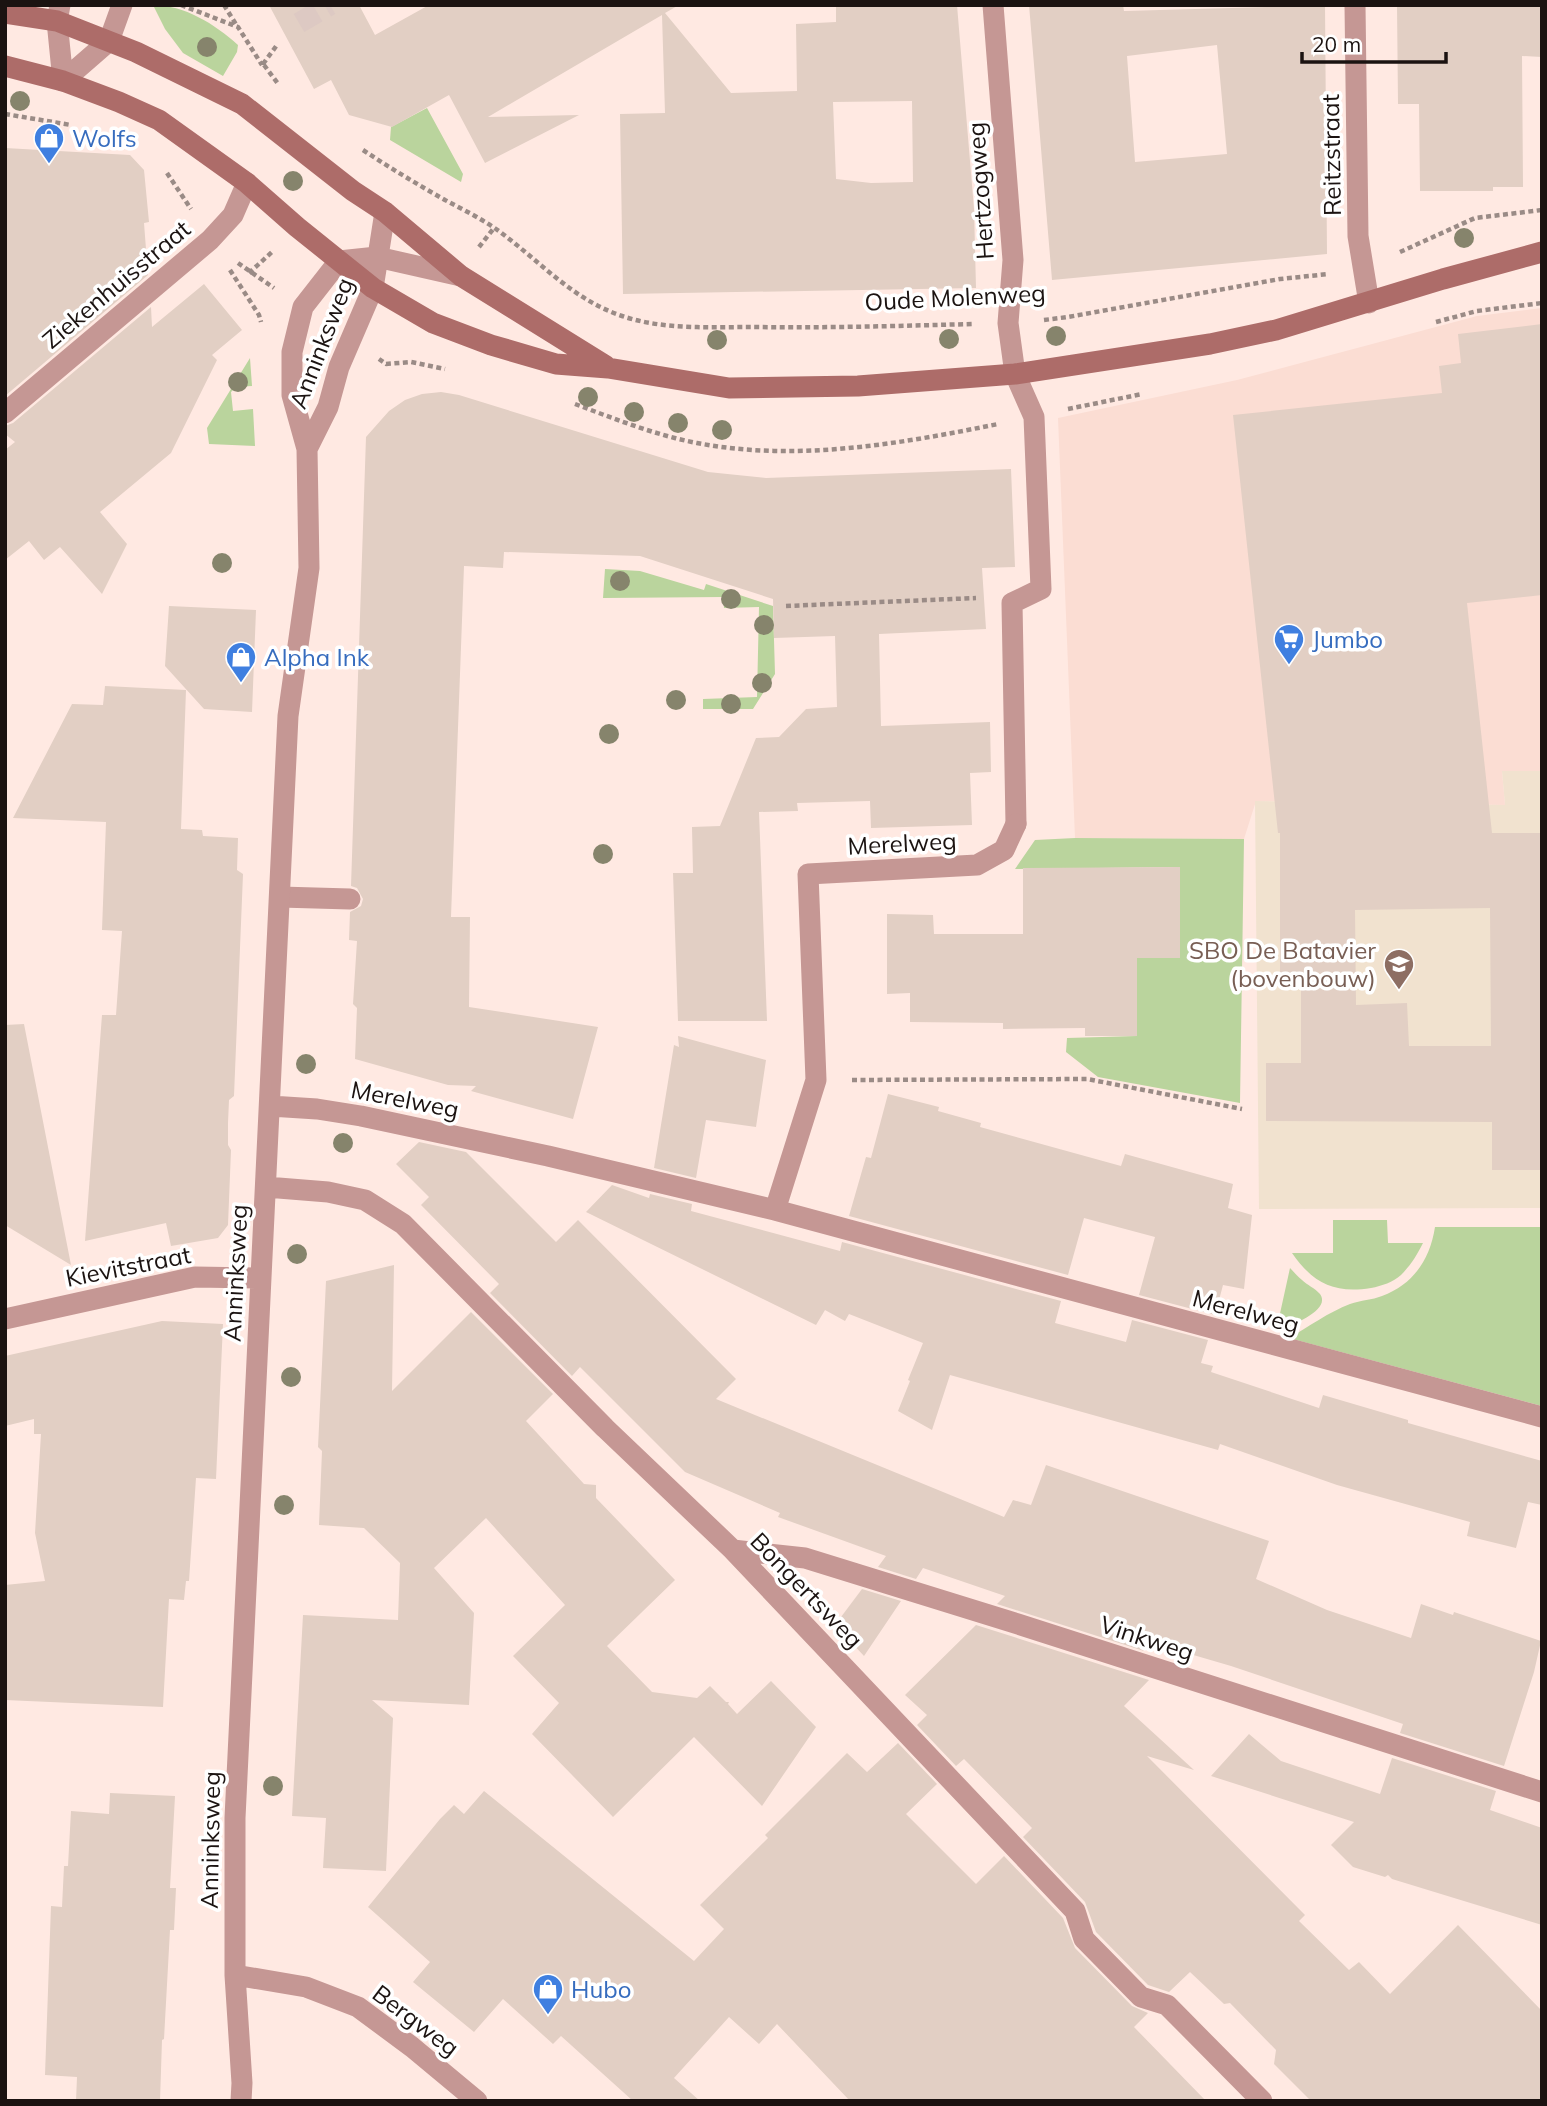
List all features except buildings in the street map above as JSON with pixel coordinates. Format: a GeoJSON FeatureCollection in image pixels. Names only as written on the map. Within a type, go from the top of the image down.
{"type":"FeatureCollection","features":[{"type":"Feature","properties":{"kind":"main road"},"geometry":{"type":"LineString","coordinates":[[5,13],[58,13],[109,41],[242,104],[385,212],[461,276],[608,368]]}},
{"type":"Feature","properties":{"kind":"main road"},"geometry":{"type":"LineString","coordinates":[[5,66],[63,81],[159,120],[247,183],[373,288],[433,323],[491,345],[556,364],[608,368],[729,388],[858,386],[1015,374],[1210,344],[1276,330],[1542,252]]}},
{"type":"Feature","properties":{"kind":"street"},"geometry":{"type":"LineString","coordinates":[[63,81],[109,41],[122,5]]}},
{"type":"Feature","properties":{"kind":"street","name":"Hertzogweg"},"geometry":{"type":"LineString","coordinates":[[993,5],[1013,260],[1008,323],[1015,374]]}},
{"type":"Feature","properties":{"kind":"street","name":"Reitzstraat"},"geometry":{"type":"LineString","coordinates":[[1355,5],[1358,236],[1368,303]]}},
{"type":"Feature","properties":{"kind":"street"},"geometry":{"type":"LineString","coordinates":[[58,13],[63,81]]}},
{"type":"Feature","properties":{"kind":"street","name":"Ziekenhuisstraat"},"geometry":{"type":"LineString","coordinates":[[5,413],[210,240],[233,215],[247,183]]}},
{"type":"Feature","properties":{"kind":"street","name":"Anninksweg"},"geometry":{"type":"LineString","coordinates":[[307,449],[328,407],[339,367],[373,288],[385,212]]}},
{"type":"Feature","properties":{"kind":"street"},"geometry":{"type":"LineString","coordinates":[[339,261],[377,257],[461,276]]}},
{"type":"Feature","properties":{"kind":"street","name":"Anninksweg"},"geometry":{"type":"LineString","coordinates":[[241,2101],[235,1975],[235,1818],[288,716],[309,568],[307,449],[292,395],[292,352],[303,307],[339,261]]}},
{"type":"Feature","properties":{"kind":"street"},"geometry":{"type":"LineString","coordinates":[[1012,603],[1041,589],[1034,417],[1015,374]]}},
{"type":"Feature","properties":{"kind":"street","name":"Merelweg"},"geometry":{"type":"LineString","coordinates":[[775,1210],[816,1080],[808,874],[977,866],[1004,850],[1016,824],[1012,603]]}},
{"type":"Feature","properties":{"kind":"street"},"geometry":{"type":"LineString","coordinates":[[280,897],[350,900]]}},
{"type":"Feature","properties":{"kind":"street","name":"Merelweg"},"geometry":{"type":"LineString","coordinates":[[270,1106],[317,1109],[361,1116],[548,1156],[775,1210],[1542,1417]]}},
{"type":"Feature","properties":{"kind":"street","name":"Bongertsweg"},"geometry":{"type":"LineString","coordinates":[[266,1187],[328,1192],[365,1200],[402,1224],[605,1428],[733,1550],[1075,1911],[1084,1939],[1141,1997],[1167,2005],[1262,2101]]}},
{"type":"Feature","properties":{"kind":"street","name":"Kievitstraat"},"geometry":{"type":"LineString","coordinates":[[5,1318],[195,1277],[261,1278]]}},
{"type":"Feature","properties":{"kind":"street","name":"Vinkweg"},"geometry":{"type":"LineString","coordinates":[[733,1550],[805,1558],[1542,1793]]}},
{"type":"Feature","properties":{"kind":"street","name":"Bergweg"},"geometry":{"type":"LineString","coordinates":[[235,1975],[306,1987],[358,2007],[477,2101]]}},
{"type":"Feature","properties":{"kind":"path"},"geometry":{"type":"LineString","coordinates":[[181,5],[237,27]]}},
{"type":"Feature","properties":{"kind":"path"},"geometry":{"type":"LineString","coordinates":[[224,5],[263,65],[277,45]]}},
{"type":"Feature","properties":{"kind":"path"},"geometry":{"type":"LineString","coordinates":[[5,114],[74,125]]}},
{"type":"Feature","properties":{"kind":"path"},"geometry":{"type":"LineString","coordinates":[[163,167],[176,184]]}},
{"type":"Feature","properties":{"kind":"path","name":"Oude Molenweg"},"geometry":{"type":"LineString","coordinates":[[400,174],[494,228],[551,276],[591,303],[622,316],[655,324],[726,327],[852,328],[1008,323],[1068,317],[1280,279],[1345,272],[1364,267],[1475,218],[1542,210]]}},
{"type":"Feature","properties":{"kind":"path"},"geometry":{"type":"LineString","coordinates":[[210,240],[260,316],[263,328]]}},
{"type":"Feature","properties":{"kind":"path"},"geometry":{"type":"LineString","coordinates":[[786,606],[1007,597],[1012,603]]}},
{"type":"Feature","properties":{"kind":"path"},"geometry":{"type":"LineString","coordinates":[[816,1080],[1087,1079],[1242,1109]]}},
{"type":"Feature","properties":{"kind":"shaded area"},"geometry":{"type":"Polygon","coordinates":[[[1542,308],[1542,771],[1502,771],[1505,805],[1256,801],[1244,839],[1075,838],[1058,418],[1237,380],[1477,316],[1542,308]]]}},
{"type":"Feature","properties":{"kind":"shaded area","name":"SBO De Batavier (bovenbouw)"},"geometry":{"type":"Polygon","coordinates":[[[1502,771],[1542,771],[1542,1208],[1259,1209],[1255,801],[1505,805],[1502,771]]]}},
{"type":"Feature","properties":{"kind":"green space"},"geometry":{"type":"Polygon","coordinates":[[[153,5],[176,8],[198,17],[238,45],[237,52],[223,76],[183,53],[165,29],[153,5]]]}},
{"type":"Feature","properties":{"kind":"green space"},"geometry":{"type":"Polygon","coordinates":[[[427,108],[463,174],[461,182],[390,140],[391,127],[427,108]]]}},
{"type":"Feature","properties":{"kind":"green space"},"geometry":{"type":"Polygon","coordinates":[[[250,358],[252,386],[236,387],[231,392],[233,411],[253,409],[255,446],[209,444],[207,428],[250,358]]]}},
{"type":"Feature","properties":{"kind":"green space"},"geometry":{"type":"Polygon","coordinates":[[[605,569],[640,571],[704,590],[706,584],[773,606],[775,674],[753,709],[703,709],[703,699],[757,697],[759,607],[724,608],[723,597],[603,598],[605,569]]]}},
{"type":"Feature","properties":{"kind":"green space"},"geometry":{"type":"Polygon","coordinates":[[[1244,839],[1240,1103],[1098,1077],[1066,1052],[1067,1038],[1137,1036],[1137,958],[1180,958],[1179,867],[1015,869],[1035,840],[1244,839]]]}},
{"type":"Feature","properties":{"kind":"green space"},"geometry":{"type":"Polygon","coordinates":[[[1333,1220],[1387,1220],[1388,1243],[1423,1243],[1408,1267],[1391,1282],[1358,1289],[1335,1287],[1316,1279],[1292,1253],[1333,1253],[1333,1220]]]}},
{"type":"Feature","properties":{"kind":"green space"},"geometry":{"type":"Polygon","coordinates":[[[1435,1227],[1542,1227],[1542,1406],[1289,1338],[1342,1307],[1382,1296],[1403,1285],[1424,1260],[1435,1227]]]}},
{"type":"Feature","properties":{"kind":"green space"},"geometry":{"type":"Polygon","coordinates":[[[1290,1268],[1320,1294],[1322,1300],[1316,1311],[1284,1329],[1279,1318],[1290,1268]]]}},
{"type":"Feature","properties":{"kind":"tunnel"},"geometry":{"type":"LineString","coordinates":[[299,23],[330,5]]}},
{"type":"Feature","properties":{"kind":"place","name":"Wolfs"},"geometry":{"type":"Point","coordinates":[49,165]}},
{"type":"Feature","properties":{"kind":"place","name":"Jumbo"},"geometry":{"type":"Point","coordinates":[1289,666]}},
{"type":"Feature","properties":{"kind":"place","name":"Alpha Ink"},"geometry":{"type":"Point","coordinates":[241,684]}},
{"type":"Feature","properties":{"kind":"place","name":"SBO De Batavier (bovenbouw)"},"geometry":{"type":"Point","coordinates":[1399,991]}},
{"type":"Feature","properties":{"kind":"place","name":"Hubo"},"geometry":{"type":"Point","coordinates":[548,2016]}}]}
